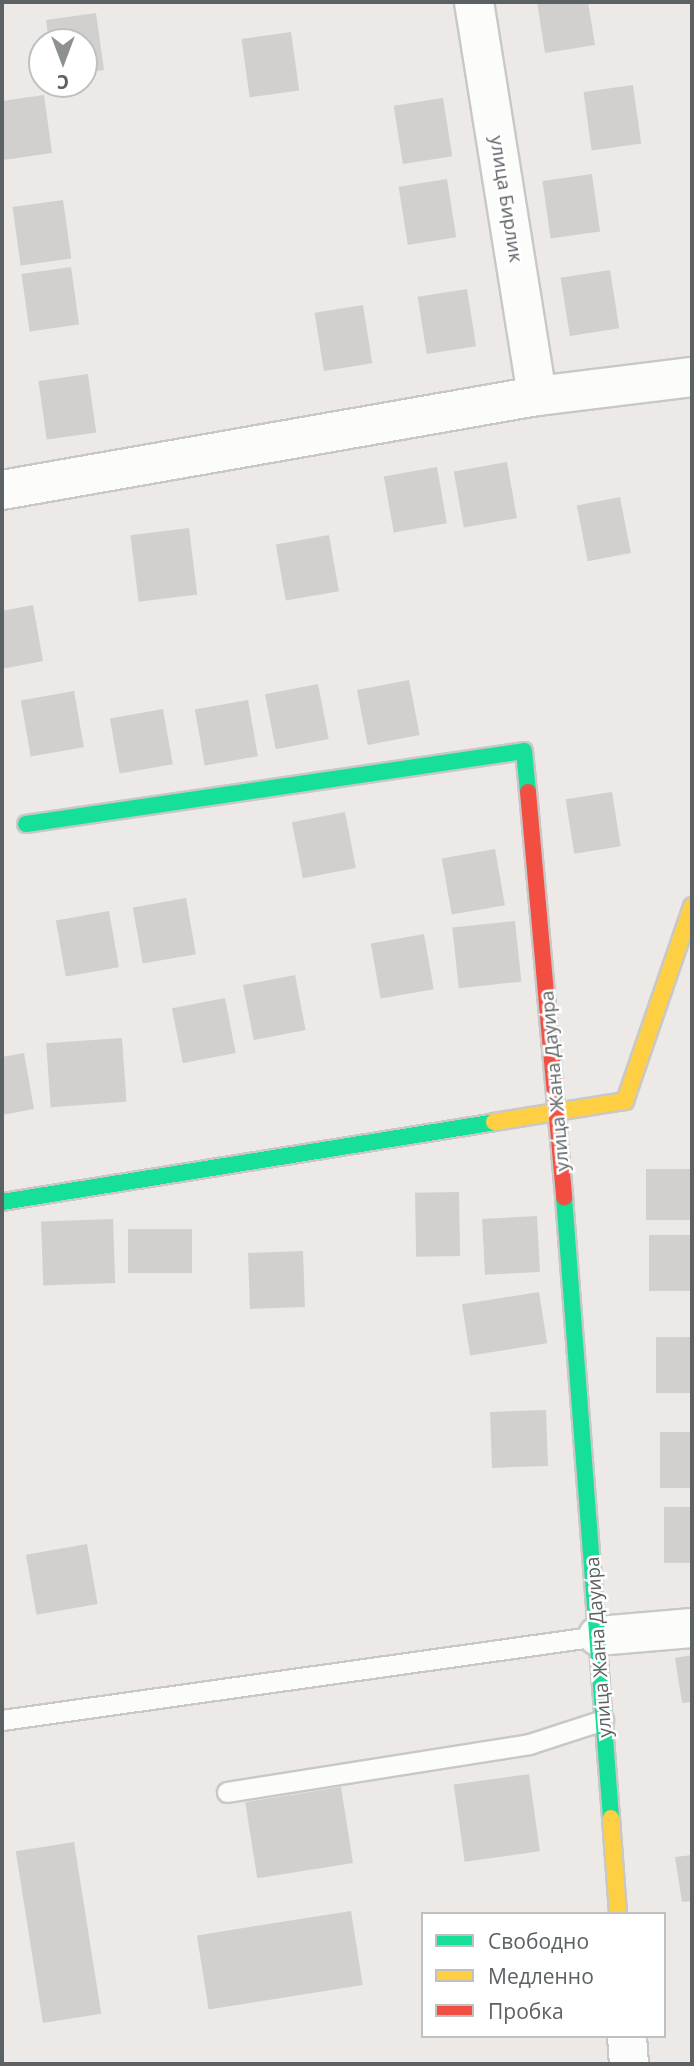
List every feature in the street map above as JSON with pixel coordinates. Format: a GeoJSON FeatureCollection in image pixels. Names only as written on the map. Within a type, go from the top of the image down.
{"type":"FeatureCollection","features":[{"type":"Feature","properties":{"kind":"street","name":"улица Бирлик"},"geometry":{"type":"LineString","coordinates":[[474,2],[537,396]]}},
{"type":"Feature","properties":{"kind":"street"},"geometry":{"type":"LineString","coordinates":[[2,490],[537,396],[692,377]]}},
{"type":"Feature","properties":{"kind":"street","name":"улица Жана Дауира"},"geometry":{"type":"LineString","coordinates":[[26,824],[524,751],[558,1114],[618,1912]]}},
{"type":"Feature","properties":{"kind":"street"},"geometry":{"type":"LineString","coordinates":[[2,1202],[558,1114],[625,1101],[692,906]]}},
{"type":"Feature","properties":{"kind":"street"},"geometry":{"type":"LineString","coordinates":[[598,1636],[692,1628]]}},
{"type":"Feature","properties":{"kind":"street"},"geometry":{"type":"LineString","coordinates":[[626,2038],[629,2064]]}},
{"type":"Feature","properties":{"kind":"lane"},"geometry":{"type":"LineString","coordinates":[[2,1720],[598,1636]]}},
{"type":"Feature","properties":{"kind":"lane"},"geometry":{"type":"LineString","coordinates":[[228,1793],[529,1744],[603,1720]]}},
{"type":"Feature","properties":{"kind":"building"},"geometry":{"type":"Polygon","coordinates":[[[537,2],[588,2],[595,45],[545,53],[537,2]]]}},
{"type":"Feature","properties":{"kind":"building"},"geometry":{"type":"Polygon","coordinates":[[[96,13],[104,70],[98,71],[98,28],[47,28],[46,20],[96,13]]]}},
{"type":"Feature","properties":{"kind":"building"},"geometry":{"type":"Polygon","coordinates":[[[291,32],[299,90],[250,97],[241,39],[291,32]]]}},
{"type":"Feature","properties":{"kind":"building"},"geometry":{"type":"Polygon","coordinates":[[[633,85],[641,143],[592,150],[583,92],[633,85]]]}},
{"type":"Feature","properties":{"kind":"building"},"geometry":{"type":"Polygon","coordinates":[[[44,98],[52,153],[3,160],[2,101],[44,98]]]}},
{"type":"Feature","properties":{"kind":"building"},"geometry":{"type":"Polygon","coordinates":[[[443,98],[452,156],[403,164],[394,106],[443,98]]]}},
{"type":"Feature","properties":{"kind":"building"},"geometry":{"type":"Polygon","coordinates":[[[592,174],[600,231],[551,238],[542,181],[592,174]]]}},
{"type":"Feature","properties":{"kind":"building"},"geometry":{"type":"Polygon","coordinates":[[[447,179],[456,237],[408,245],[399,187],[447,179]]]}},
{"type":"Feature","properties":{"kind":"building"},"geometry":{"type":"Polygon","coordinates":[[[63,200],[71,258],[21,266],[12,207],[63,200]]]}},
{"type":"Feature","properties":{"kind":"building"},"geometry":{"type":"Polygon","coordinates":[[[71,267],[79,324],[30,331],[21,274],[71,267]]]}},
{"type":"Feature","properties":{"kind":"building"},"geometry":{"type":"Polygon","coordinates":[[[610,270],[619,328],[570,336],[561,278],[610,270]]]}},
{"type":"Feature","properties":{"kind":"building"},"geometry":{"type":"Polygon","coordinates":[[[467,289],[476,346],[427,354],[418,297],[467,289]]]}},
{"type":"Feature","properties":{"kind":"building"},"geometry":{"type":"Polygon","coordinates":[[[363,305],[372,363],[324,371],[315,313],[363,305]]]}},
{"type":"Feature","properties":{"kind":"building"},"geometry":{"type":"Polygon","coordinates":[[[88,374],[96,432],[47,439],[38,381],[88,374]]]}},
{"type":"Feature","properties":{"kind":"building"},"geometry":{"type":"Polygon","coordinates":[[[507,462],[517,518],[464,528],[454,471],[507,462]]]}},
{"type":"Feature","properties":{"kind":"building"},"geometry":{"type":"Polygon","coordinates":[[[437,467],[447,523],[394,533],[384,476],[437,467]]]}},
{"type":"Feature","properties":{"kind":"building"},"geometry":{"type":"Polygon","coordinates":[[[620,497],[631,553],[588,561],[577,505],[620,497]]]}},
{"type":"Feature","properties":{"kind":"building"},"geometry":{"type":"Polygon","coordinates":[[[189,528],[197,595],[139,602],[130,535],[189,528]]]}},
{"type":"Feature","properties":{"kind":"building"},"geometry":{"type":"Polygon","coordinates":[[[329,535],[339,591],[286,601],[276,544],[329,535]]]}},
{"type":"Feature","properties":{"kind":"building"},"geometry":{"type":"Polygon","coordinates":[[[33,605],[43,661],[2,669],[2,611],[33,605]]]}},
{"type":"Feature","properties":{"kind":"building"},"geometry":{"type":"Polygon","coordinates":[[[409,680],[420,735],[368,745],[357,690],[409,680]]]}},
{"type":"Feature","properties":{"kind":"building"},"geometry":{"type":"Polygon","coordinates":[[[318,684],[329,739],[276,749],[265,694],[318,684]]]}},
{"type":"Feature","properties":{"kind":"building"},"geometry":{"type":"Polygon","coordinates":[[[74,691],[84,747],[31,757],[21,700],[74,691]]]}},
{"type":"Feature","properties":{"kind":"building"},"geometry":{"type":"Polygon","coordinates":[[[248,700],[258,756],[205,766],[195,709],[248,700]]]}},
{"type":"Feature","properties":{"kind":"building"},"geometry":{"type":"Polygon","coordinates":[[[163,709],[173,764],[120,774],[110,718],[163,709]]]}},
{"type":"Feature","properties":{"kind":"building"},"geometry":{"type":"Polygon","coordinates":[[[612,792],[621,846],[574,854],[566,799],[612,792]]]}},
{"type":"Feature","properties":{"kind":"building"},"geometry":{"type":"Polygon","coordinates":[[[345,812],[356,868],[303,878],[292,822],[345,812]]]}},
{"type":"Feature","properties":{"kind":"building"},"geometry":{"type":"Polygon","coordinates":[[[495,849],[505,905],[452,915],[442,858],[495,849]]]}},
{"type":"Feature","properties":{"kind":"building"},"geometry":{"type":"Polygon","coordinates":[[[186,898],[196,954],[143,964],[133,907],[186,898]]]}},
{"type":"Feature","properties":{"kind":"building"},"geometry":{"type":"Polygon","coordinates":[[[109,911],[119,967],[66,977],[56,920],[109,911]]]}},
{"type":"Feature","properties":{"kind":"building"},"geometry":{"type":"Polygon","coordinates":[[[515,921],[521,982],[459,988],[452,928],[515,921]]]}},
{"type":"Feature","properties":{"kind":"building"},"geometry":{"type":"Polygon","coordinates":[[[424,934],[434,989],[381,999],[371,943],[424,934]]]}},
{"type":"Feature","properties":{"kind":"building"},"geometry":{"type":"Polygon","coordinates":[[[295,975],[306,1030],[254,1040],[243,985],[295,975]]]}},
{"type":"Feature","properties":{"kind":"building"},"geometry":{"type":"Polygon","coordinates":[[[225,998],[236,1053],[183,1063],[172,1008],[225,998]]]}},
{"type":"Feature","properties":{"kind":"building"},"geometry":{"type":"Polygon","coordinates":[[[122,1038],[126,1102],[51,1107],[46,1043],[122,1038]]]}},
{"type":"Feature","properties":{"kind":"building"},"geometry":{"type":"Polygon","coordinates":[[[24,1053],[34,1109],[2,1115],[2,1057],[24,1053]]]}},
{"type":"Feature","properties":{"kind":"building"},"geometry":{"type":"Polygon","coordinates":[[[646,1169],[692,1169],[692,1220],[646,1220],[646,1169]]]}},
{"type":"Feature","properties":{"kind":"building"},"geometry":{"type":"Polygon","coordinates":[[[459,1192],[460,1256],[416,1257],[415,1193],[459,1192]]]}},
{"type":"Feature","properties":{"kind":"building"},"geometry":{"type":"Polygon","coordinates":[[[537,1216],[540,1272],[485,1275],[482,1219],[537,1216]]]}},
{"type":"Feature","properties":{"kind":"building"},"geometry":{"type":"Polygon","coordinates":[[[113,1219],[115,1283],[43,1285],[41,1222],[113,1219]]]}},
{"type":"Feature","properties":{"kind":"building"},"geometry":{"type":"Polygon","coordinates":[[[128,1229],[192,1229],[192,1273],[128,1273],[128,1229]]]}},
{"type":"Feature","properties":{"kind":"building"},"geometry":{"type":"Polygon","coordinates":[[[649,1235],[692,1235],[692,1291],[649,1291],[649,1235]]]}},
{"type":"Feature","properties":{"kind":"building"},"geometry":{"type":"Polygon","coordinates":[[[303,1251],[305,1307],[250,1309],[248,1253],[303,1251]]]}},
{"type":"Feature","properties":{"kind":"building"},"geometry":{"type":"Polygon","coordinates":[[[539,1292],[547,1343],[470,1356],[462,1304],[539,1292]]]}},
{"type":"Feature","properties":{"kind":"building"},"geometry":{"type":"Polygon","coordinates":[[[656,1337],[692,1337],[692,1393],[656,1393],[656,1337]]]}},
{"type":"Feature","properties":{"kind":"building"},"geometry":{"type":"Polygon","coordinates":[[[546,1410],[548,1466],[492,1468],[490,1412],[546,1410]]]}},
{"type":"Feature","properties":{"kind":"building"},"geometry":{"type":"Polygon","coordinates":[[[660,1432],[692,1432],[692,1488],[660,1488],[660,1432]]]}},
{"type":"Feature","properties":{"kind":"building"},"geometry":{"type":"Polygon","coordinates":[[[664,1507],[692,1507],[692,1563],[664,1563],[664,1507]]]}},
{"type":"Feature","properties":{"kind":"building"},"geometry":{"type":"Polygon","coordinates":[[[87,1544],[98,1604],[37,1615],[26,1555],[87,1544]]]}},
{"type":"Feature","properties":{"kind":"building"},"geometry":{"type":"Polygon","coordinates":[[[692,1655],[692,1702],[682,1703],[675,1658],[692,1655]]]}},
{"type":"Feature","properties":{"kind":"building"},"geometry":{"type":"Polygon","coordinates":[[[529,1774],[540,1851],[465,1862],[454,1785],[529,1774]]]}},
{"type":"Feature","properties":{"kind":"building"},"geometry":{"type":"Polygon","coordinates":[[[341,1787],[353,1863],[257,1878],[245,1802],[341,1787]]]}},
{"type":"Feature","properties":{"kind":"building"},"geometry":{"type":"Polygon","coordinates":[[[74,1842],[101,2014],[43,2023],[16,1851],[74,1842]]]}},
{"type":"Feature","properties":{"kind":"building"},"geometry":{"type":"Polygon","coordinates":[[[692,1855],[692,1901],[682,1902],[675,1857],[692,1855]]]}},
{"type":"Feature","properties":{"kind":"building"},"geometry":{"type":"Polygon","coordinates":[[[351,1911],[363,1985],[209,2009],[197,1935],[351,1911]]]}},
{"type":"Feature","properties":{"kind":"traffic: fast"},"geometry":{"type":"LineString","coordinates":[[26,824],[524,751],[528,792]]}},
{"type":"Feature","properties":{"kind":"traffic: fast"},"geometry":{"type":"LineString","coordinates":[[2,1202],[494,1122]]}},
{"type":"Feature","properties":{"kind":"traffic: fast"},"geometry":{"type":"LineString","coordinates":[[564,1197],[611,1818]]}},
{"type":"Feature","properties":{"kind":"traffic: slow"},"geometry":{"type":"LineString","coordinates":[[494,1122],[625,1101],[692,906]]}},
{"type":"Feature","properties":{"kind":"traffic: slow"},"geometry":{"type":"LineString","coordinates":[[611,1818],[618,1912]]}},
{"type":"Feature","properties":{"kind":"traffic: jam"},"geometry":{"type":"LineString","coordinates":[[528,792],[564,1197]]}}]}
